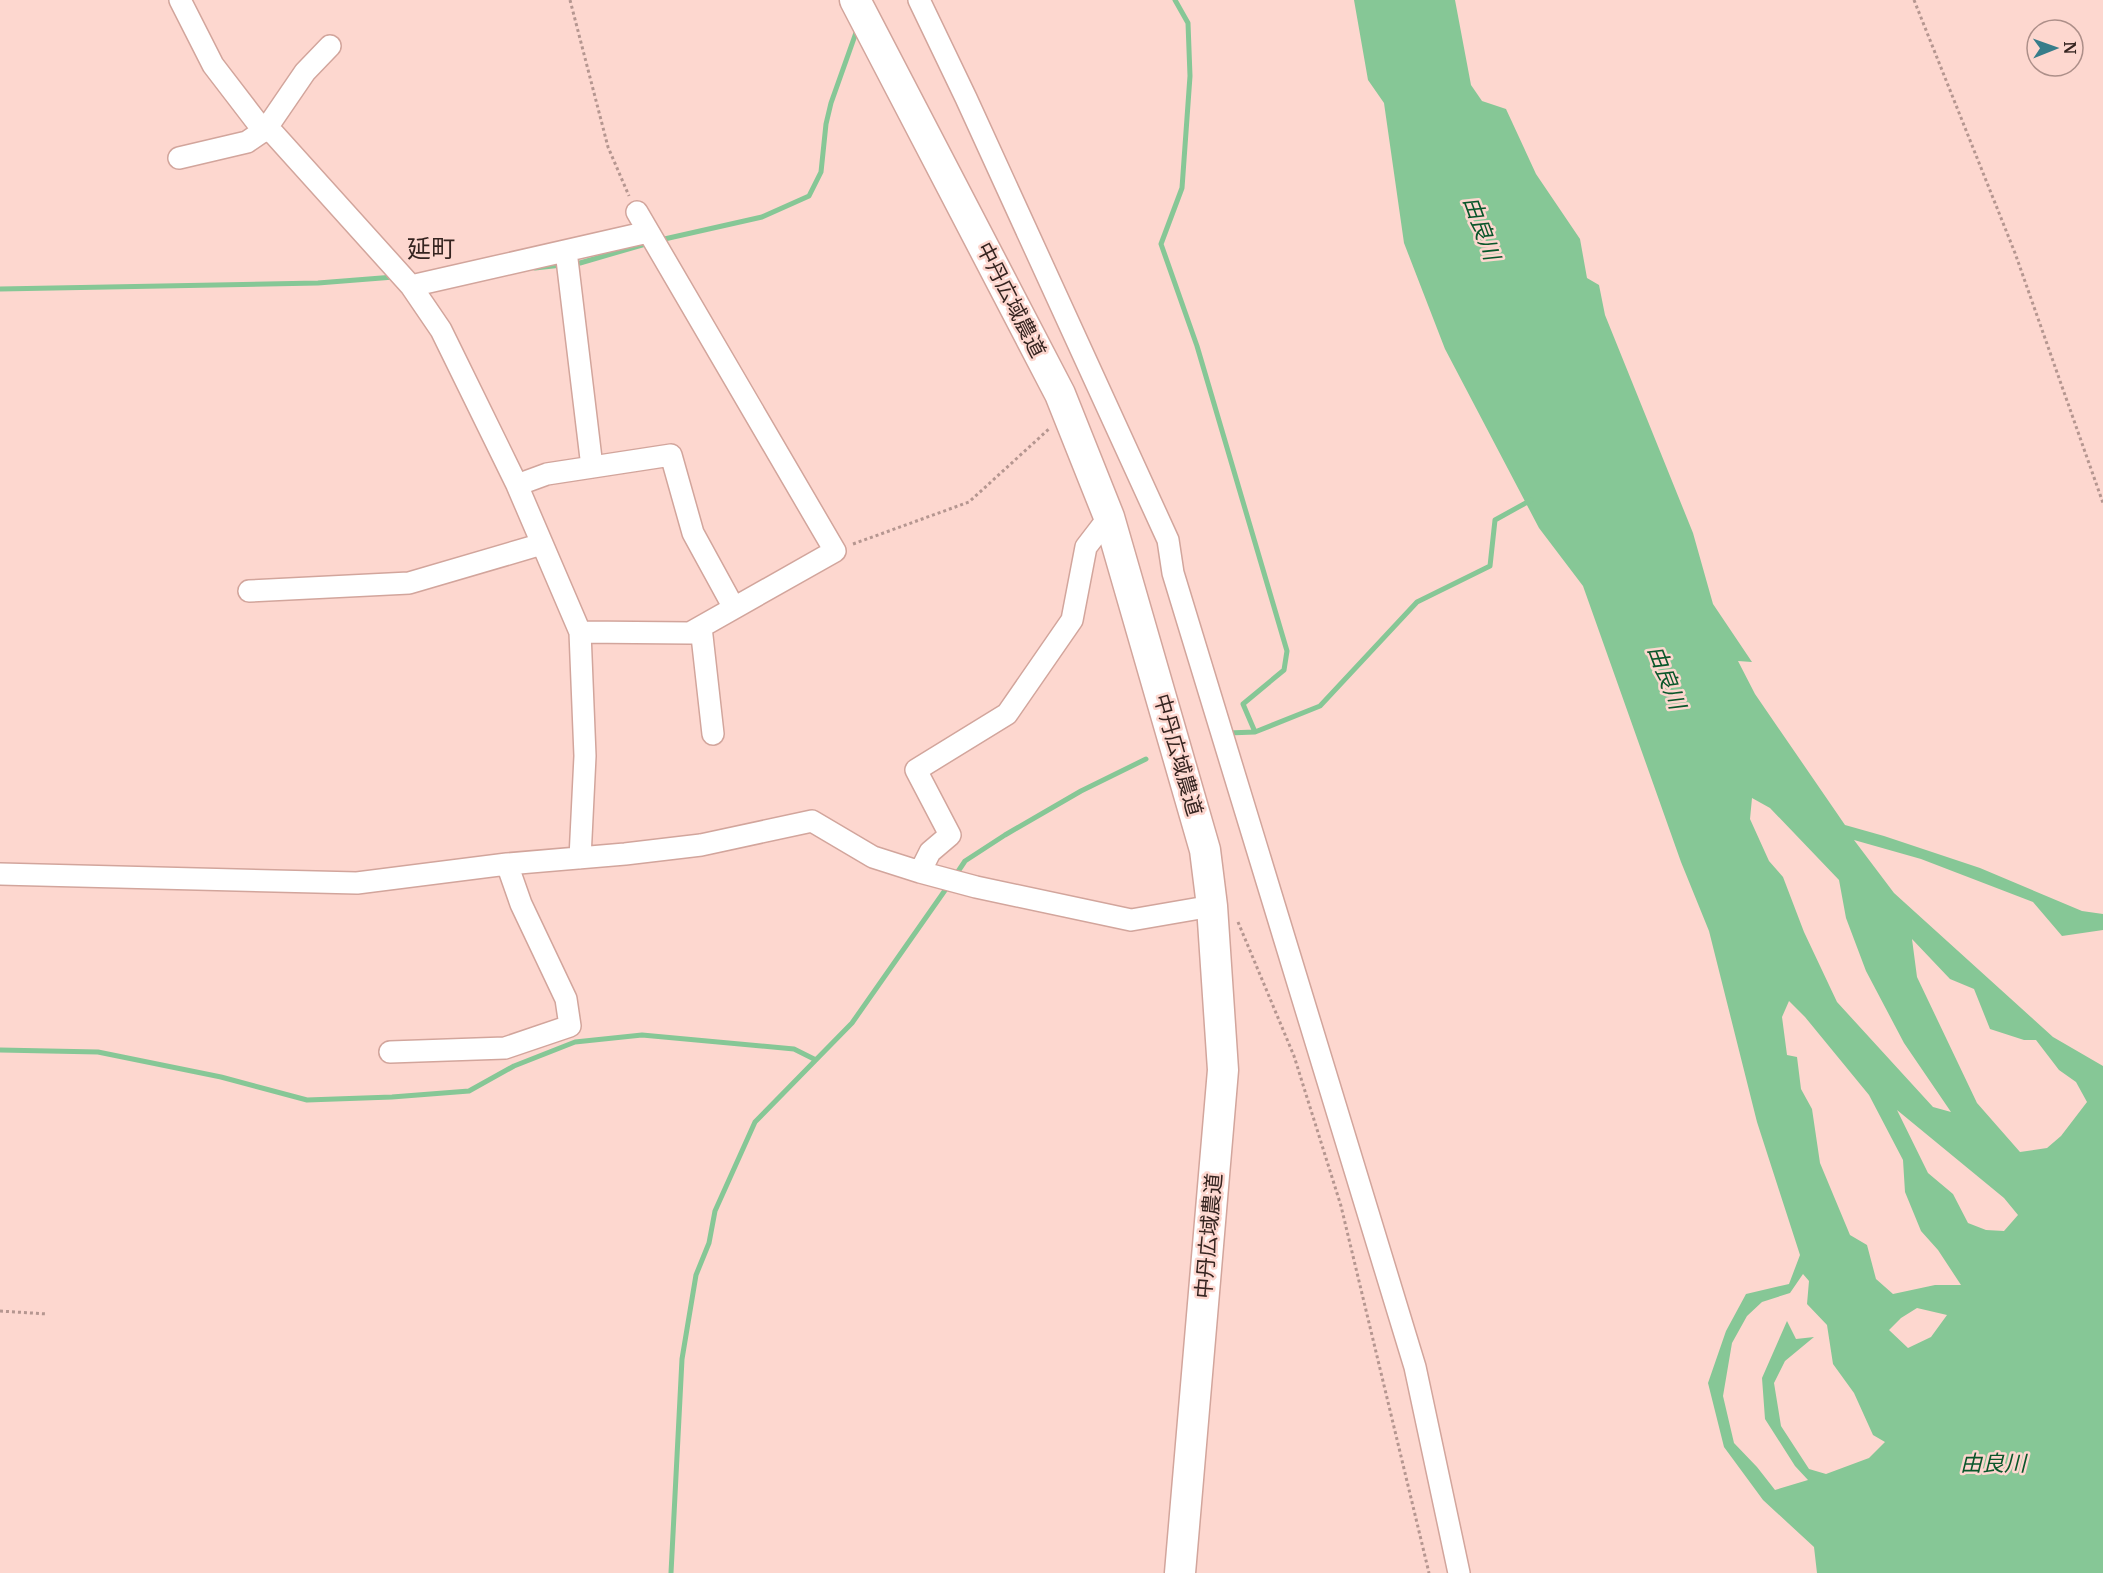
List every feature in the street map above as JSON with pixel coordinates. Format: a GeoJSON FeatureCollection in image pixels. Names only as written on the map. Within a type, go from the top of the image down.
{"type":"FeatureCollection","features":[{"type":"Feature","properties":{"kind":"street"},"geometry":{"type":"LineString","coordinates":[[180,0],[213,65],[259,126],[274,134],[411,286],[441,330],[517,485],[580,632],[585,756],[580,858]]}},
{"type":"Feature","properties":{"kind":"street","name":"中丹広域農道"},"geometry":{"type":"LineString","coordinates":[[855,0],[1060,394],[1109,518],[1223,910],[1223,1070],[1180,1573]]}},
{"type":"Feature","properties":{"kind":"street"},"geometry":{"type":"LineString","coordinates":[[919,0],[1168,540],[1173,573],[1415,1367],[1458,1573]]}},
{"type":"Feature","properties":{"kind":"street"},"geometry":{"type":"LineString","coordinates":[[179,158],[247,142],[266,129],[305,72],[330,46]]}},
{"type":"Feature","properties":{"kind":"street"},"geometry":{"type":"LineString","coordinates":[[580,632],[690,633],[835,551],[637,213]]}},
{"type":"Feature","properties":{"kind":"street"},"geometry":{"type":"LineString","coordinates":[[411,286],[648,232]]}},
{"type":"Feature","properties":{"kind":"street"},"geometry":{"type":"LineString","coordinates":[[566,250],[592,467]]}},
{"type":"Feature","properties":{"kind":"street"},"geometry":{"type":"LineString","coordinates":[[517,485],[547,474],[671,455],[693,532],[734,608]]}},
{"type":"Feature","properties":{"kind":"street"},"geometry":{"type":"LineString","coordinates":[[929,874],[930,852],[950,835],[916,770],[1007,714],[1072,620],[1086,547],[1109,518]]}},
{"type":"Feature","properties":{"kind":"street"},"geometry":{"type":"LineString","coordinates":[[249,591],[409,583],[542,544]]}},
{"type":"Feature","properties":{"kind":"street"},"geometry":{"type":"LineString","coordinates":[[701,627],[712,735]]}},
{"type":"Feature","properties":{"kind":"street"},"geometry":{"type":"LineString","coordinates":[[0,874],[357,883],[507,864],[625,855],[701,845],[812,821],[873,857],[976,887],[1131,920],[1223,910]]}},
{"type":"Feature","properties":{"kind":"street"},"geometry":{"type":"LineString","coordinates":[[390,1052],[505,1048],[570,1026],[566,999],[521,904],[507,864]]}},
{"type":"Feature","properties":{"kind":"path"},"geometry":{"type":"LineString","coordinates":[[570,0],[608,147],[637,213]]}},
{"type":"Feature","properties":{"kind":"path"},"geometry":{"type":"LineString","coordinates":[[1914,0],[2015,253],[2103,503]]}},
{"type":"Feature","properties":{"kind":"path"},"geometry":{"type":"LineString","coordinates":[[835,551],[969,502],[1043,433],[1068,414]]}},
{"type":"Feature","properties":{"kind":"path"},"geometry":{"type":"LineString","coordinates":[[1223,910],[1294,1056],[1341,1206],[1429,1573]]}},
{"type":"Feature","properties":{"kind":"path"},"geometry":{"type":"LineString","coordinates":[[0,1311],[46,1314]]}},
{"type":"Feature","properties":{"kind":"water","name":"由良川"},"geometry":{"type":"Polygon","coordinates":[[[1354,0],[1455,0],[1471,85],[1482,101],[1506,109],[1536,174],[1580,239],[1587,278],[1599,285],[1605,315],[1693,533],[1713,604],[1752,662],[1738,661],[1755,694],[1845,825],[1980,868],[2082,911],[2103,914],[2103,930],[2062,936],[2033,902],[1921,859],[1854,840],[1894,893],[2053,1037],[2103,1066],[2103,1573],[1817,1573],[1814,1547],[1763,1500],[1724,1447],[1708,1383],[1726,1331],[1746,1294],[1789,1284],[1800,1255],[1757,1122],[1709,931],[1681,862],[1583,586],[1539,528],[1445,349],[1404,243],[1384,103],[1368,80],[1354,0]],[[1752,798],[1750,819],[1769,861],[1783,877],[1804,932],[1837,1002],[1933,1107],[1951,1112],[1904,1043],[1866,971],[1846,918],[1839,880],[1770,808],[1752,798]],[[1912,939],[1917,977],[1977,1103],[2020,1152],[2047,1148],[2061,1136],[2087,1102],[2076,1082],[2059,1070],[2036,1040],[2024,1040],[1990,1029],[1974,989],[1950,979],[1912,939]],[[1789,1001],[1782,1017],[1787,1055],[1797,1057],[1801,1089],[1812,1109],[1820,1163],[1850,1235],[1867,1245],[1876,1279],[1893,1294],[1935,1285],[1961,1285],[1938,1250],[1921,1231],[1905,1192],[1903,1160],[1869,1095],[1805,1017],[1789,1001]],[[1897,1110],[1928,1173],[1953,1194],[1968,1223],[1986,1230],[2004,1231],[2018,1215],[2004,1198],[1897,1110]],[[1803,1274],[1790,1293],[1762,1302],[1747,1316],[1732,1343],[1723,1396],[1734,1443],[1775,1490],[1808,1480],[1795,1466],[1765,1419],[1762,1378],[1787,1321],[1796,1339],[1814,1337],[1785,1361],[1774,1383],[1781,1426],[1809,1469],[1826,1474],[1869,1458],[1885,1442],[1873,1435],[1854,1393],[1833,1364],[1827,1325],[1807,1304],[1809,1281],[1803,1274]],[[1917,1308],[1901,1318],[1889,1330],[1908,1348],[1931,1337],[1947,1315],[1917,1308]]]}},
{"type":"Feature","properties":{"kind":"waterway"},"geometry":{"type":"LineString","coordinates":[[1175,0],[1188,23],[1190,76],[1182,188],[1161,244],[1197,346],[1287,651],[1284,670],[1243,704],[1255,732]]}},
{"type":"Feature","properties":{"kind":"waterway"},"geometry":{"type":"LineString","coordinates":[[660,240],[762,217],[809,196],[821,172],[826,124],[831,103],[858,27]]}},
{"type":"Feature","properties":{"kind":"waterway"},"geometry":{"type":"LineString","coordinates":[[571,264],[649,243]]}},
{"type":"Feature","properties":{"kind":"waterway"},"geometry":{"type":"LineString","coordinates":[[535,268],[562,265]]}},
{"type":"Feature","properties":{"kind":"waterway"},"geometry":{"type":"LineString","coordinates":[[0,289],[318,283],[394,277]]}},
{"type":"Feature","properties":{"kind":"waterway"},"geometry":{"type":"LineString","coordinates":[[1228,733],[1255,732],[1320,706],[1417,602],[1490,566],[1495,520],[1531,500]]}},
{"type":"Feature","properties":{"kind":"waterway"},"geometry":{"type":"LineString","coordinates":[[955,876],[965,861],[1005,835],[1081,791],[1146,759]]}},
{"type":"Feature","properties":{"kind":"waterway"},"geometry":{"type":"LineString","coordinates":[[671,1573],[682,1359],[696,1275],[709,1243],[715,1211],[755,1122],[852,1023],[948,886]]}},
{"type":"Feature","properties":{"kind":"waterway"},"geometry":{"type":"LineString","coordinates":[[0,1050],[98,1052],[221,1077],[307,1100],[469,1091],[514,1066],[575,1042],[642,1035],[794,1049],[816,1060]]}},
{"type":"Feature","properties":{"kind":"district","name":"延町"},"geometry":{"type":"Point","coordinates":[431,249]}}]}
